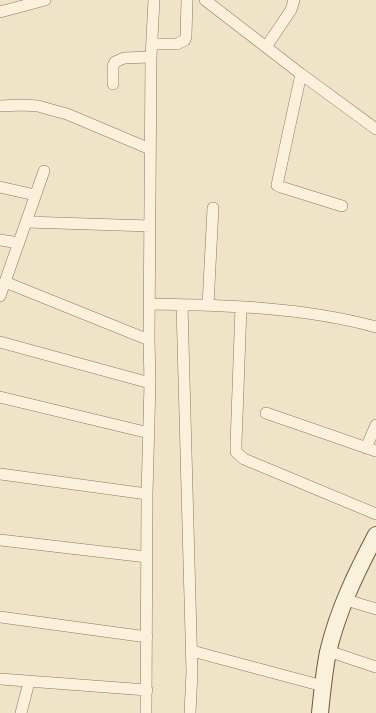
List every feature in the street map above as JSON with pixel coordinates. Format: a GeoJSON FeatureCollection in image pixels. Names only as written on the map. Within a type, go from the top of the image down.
{"type":"FeatureCollection","features":[{"type":"Feature","properties":{"kind":"main road"},"geometry":{"type":"LineString","coordinates":[[320,713],[328,652],[345,599],[376,535]]}},
{"type":"Feature","properties":{"kind":"main road"},"geometry":{"type":"LineString","coordinates":[[330,713],[337,654],[353,602],[376,555]]}},
{"type":"Feature","properties":{"kind":"street"},"geometry":{"type":"LineString","coordinates":[[0,12],[45,0]]}},
{"type":"Feature","properties":{"kind":"street"},"geometry":{"type":"LineString","coordinates":[[146,713],[147,494],[150,433],[149,304],[151,57],[154,0]]}},
{"type":"Feature","properties":{"kind":"street"},"geometry":{"type":"LineString","coordinates":[[152,44],[177,44],[185,40],[187,0]]}},
{"type":"Feature","properties":{"kind":"street"},"geometry":{"type":"LineString","coordinates":[[205,0],[301,74],[376,128]]}},
{"type":"Feature","properties":{"kind":"street"},"geometry":{"type":"LineString","coordinates":[[266,47],[291,10],[294,0]]}},
{"type":"Feature","properties":{"kind":"street"},"geometry":{"type":"LineString","coordinates":[[113,84],[113,66],[115,62],[124,58],[151,57]]}},
{"type":"Feature","properties":{"kind":"street"},"geometry":{"type":"LineString","coordinates":[[301,74],[277,185],[342,206]]}},
{"type":"Feature","properties":{"kind":"street"},"geometry":{"type":"LineString","coordinates":[[0,106],[38,106],[67,114],[150,149]]}},
{"type":"Feature","properties":{"kind":"street"},"geometry":{"type":"LineString","coordinates":[[0,296],[44,171]]}},
{"type":"Feature","properties":{"kind":"street"},"geometry":{"type":"LineString","coordinates":[[0,187],[35,195]]}},
{"type":"Feature","properties":{"kind":"street"},"geometry":{"type":"LineString","coordinates":[[208,305],[213,208]]}},
{"type":"Feature","properties":{"kind":"street"},"geometry":{"type":"LineString","coordinates":[[26,222],[150,226]]}},
{"type":"Feature","properties":{"kind":"street"},"geometry":{"type":"LineString","coordinates":[[0,240],[19,243]]}},
{"type":"Feature","properties":{"kind":"street"},"geometry":{"type":"LineString","coordinates":[[5,282],[149,340]]}},
{"type":"Feature","properties":{"kind":"street"},"geometry":{"type":"LineString","coordinates":[[149,304],[240,307],[340,318],[376,326]]}},
{"type":"Feature","properties":{"kind":"street"},"geometry":{"type":"LineString","coordinates":[[182,305],[192,651],[190,713]]}},
{"type":"Feature","properties":{"kind":"street"},"geometry":{"type":"LineString","coordinates":[[240,307],[236,452],[244,459],[376,514]]}},
{"type":"Feature","properties":{"kind":"street"},"geometry":{"type":"LineString","coordinates":[[0,342],[150,383]]}},
{"type":"Feature","properties":{"kind":"street"},"geometry":{"type":"LineString","coordinates":[[0,397],[150,433]]}},
{"type":"Feature","properties":{"kind":"street"},"geometry":{"type":"LineString","coordinates":[[266,412],[371,450],[376,425]]}},
{"type":"Feature","properties":{"kind":"street"},"geometry":{"type":"LineString","coordinates":[[0,474],[147,494]]}},
{"type":"Feature","properties":{"kind":"street"},"geometry":{"type":"LineString","coordinates":[[0,540],[147,557]]}},
{"type":"Feature","properties":{"kind":"street"},"geometry":{"type":"LineString","coordinates":[[353,602],[376,609]]}},
{"type":"Feature","properties":{"kind":"street"},"geometry":{"type":"LineString","coordinates":[[0,617],[147,637]]}},
{"type":"Feature","properties":{"kind":"street"},"geometry":{"type":"LineString","coordinates":[[192,651],[323,686]]}},
{"type":"Feature","properties":{"kind":"street"},"geometry":{"type":"LineString","coordinates":[[337,654],[376,667]]}},
{"type":"Feature","properties":{"kind":"street"},"geometry":{"type":"LineString","coordinates":[[0,679],[147,690]]}},
{"type":"Feature","properties":{"kind":"street"},"geometry":{"type":"LineString","coordinates":[[21,713],[29,682]]}}]}
